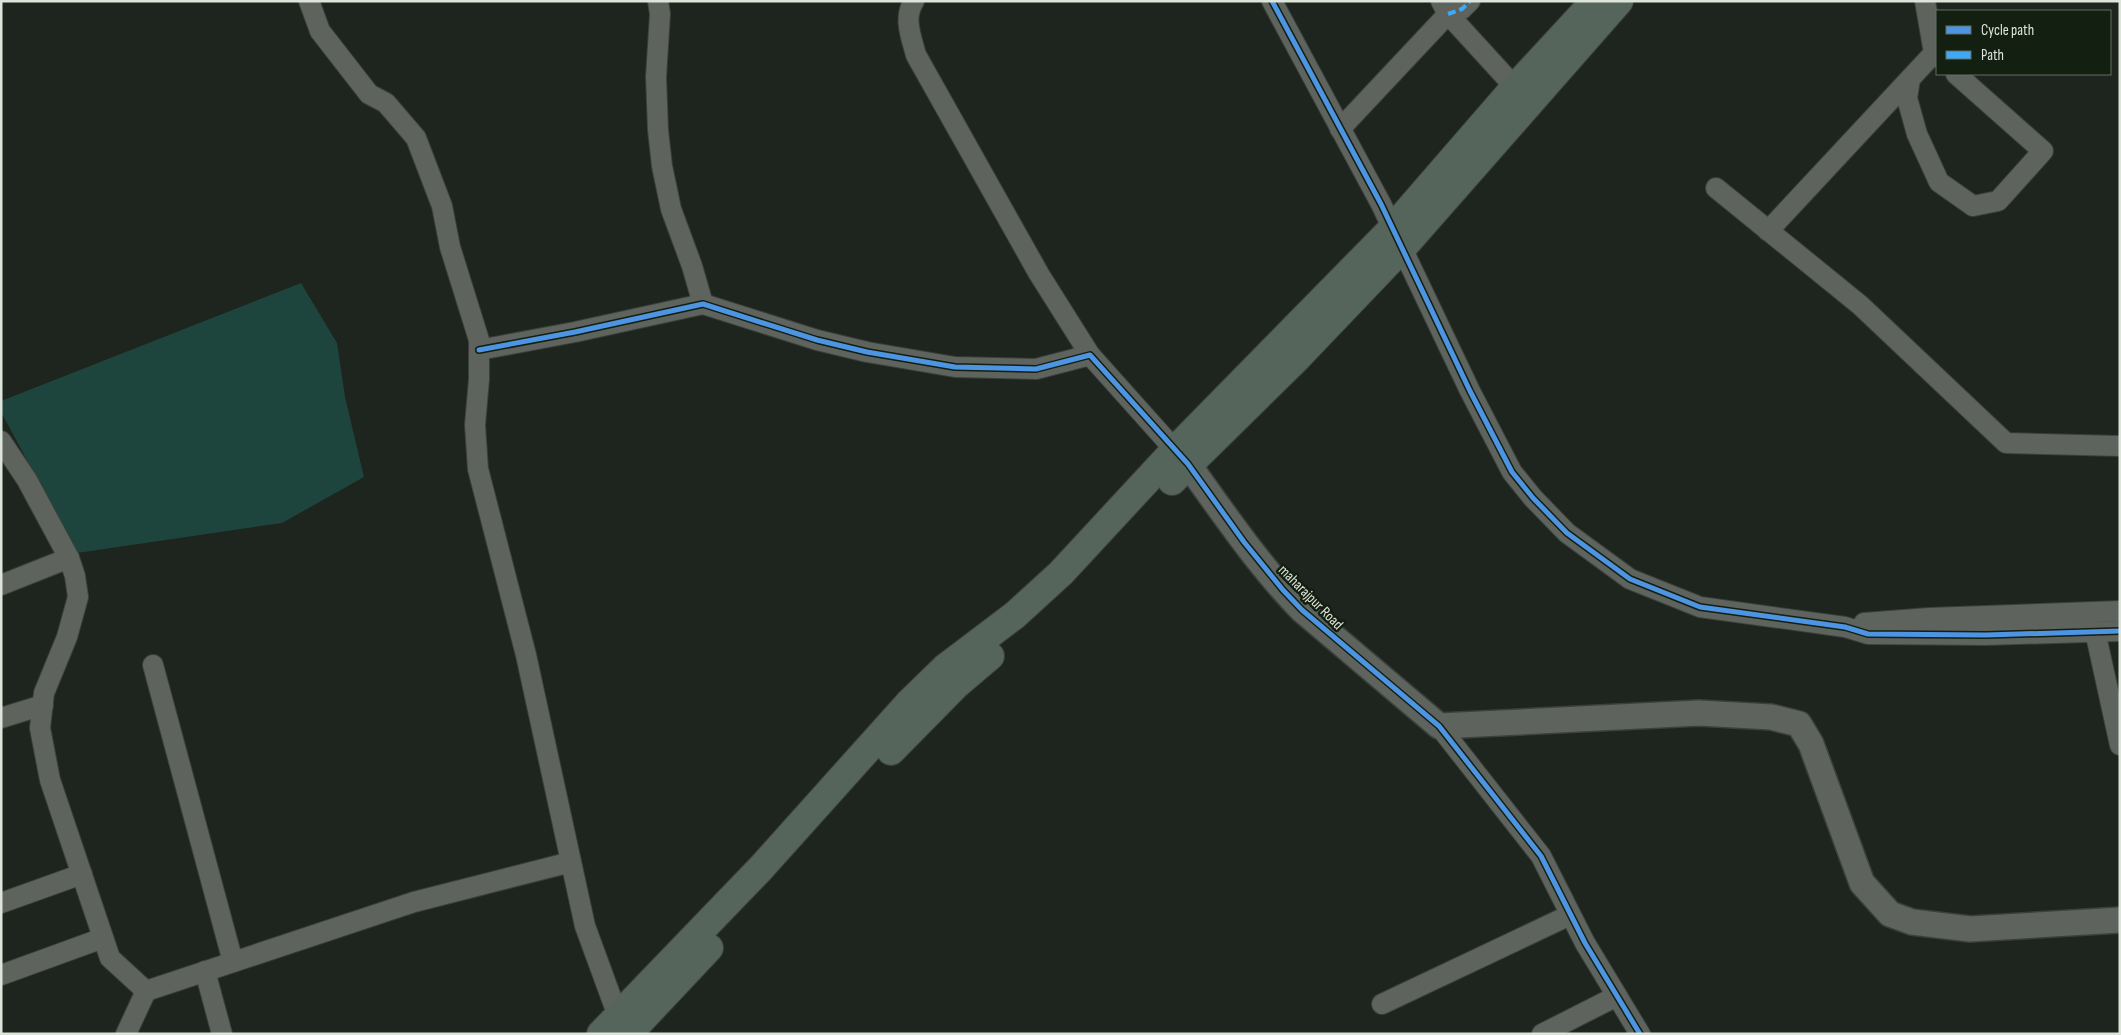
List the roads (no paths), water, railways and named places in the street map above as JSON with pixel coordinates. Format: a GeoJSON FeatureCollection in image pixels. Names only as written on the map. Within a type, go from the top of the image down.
{"type":"FeatureCollection","features":[{"type":"Feature","properties":{"kind":"highway"},"geometry":{"type":"LineString","coordinates":[[618,1029],[788,866],[909,732],[958,684],[1089,572],[1181,457],[1296,359],[1398,237],[1522,95],[1595,1]]}},
{"type":"Feature","properties":{"kind":"highway"},"geometry":{"type":"LineString","coordinates":[[1522,95],[1619,1]]}},
{"type":"Feature","properties":{"kind":"street"},"geometry":{"type":"LineString","coordinates":[[309,1],[320,30],[369,94],[386,103],[416,138],[442,206],[450,247],[480,340],[475,425],[478,469],[526,655],[586,926],[618,1029]]}},
{"type":"Feature","properties":{"kind":"street"},"geometry":{"type":"LineString","coordinates":[[658,1],[660,14],[656,77],[658,130],[662,166],[671,209],[692,266],[703,304]]}},
{"type":"Feature","properties":{"kind":"street"},"geometry":{"type":"LineString","coordinates":[[914,1],[909,10],[909,29],[916,55],[1039,274],[1090,355],[1181,457]]}},
{"type":"Feature","properties":{"kind":"street"},"geometry":{"type":"LineString","coordinates":[[1272,1],[1398,237],[1470,391],[1512,472],[1533,498],[1567,533],[1630,580],[1700,607],[1845,627],[1868,634],[1986,635],[2120,631]]}},
{"type":"Feature","properties":{"kind":"street"},"geometry":{"type":"LineString","coordinates":[[1444,8],[1462,9],[1470,1]]}},
{"type":"Feature","properties":{"kind":"street"},"geometry":{"type":"LineString","coordinates":[[1768,231],[1910,79],[1935,55],[1925,1]]}},
{"type":"Feature","properties":{"kind":"street"},"geometry":{"type":"LineString","coordinates":[[1340,128],[1444,8]]}},
{"type":"Feature","properties":{"kind":"street"},"geometry":{"type":"LineString","coordinates":[[1444,8],[1522,95]]}},
{"type":"Feature","properties":{"kind":"street"},"geometry":{"type":"LineString","coordinates":[[1910,79],[1907,98],[1917,134],[1939,182],[1973,206],[1998,201],[2042,151],[1957,75]]}},
{"type":"Feature","properties":{"kind":"street"},"geometry":{"type":"LineString","coordinates":[[1716,188],[1860,305],[2006,443],[2120,446]]}},
{"type":"Feature","properties":{"kind":"street"},"geometry":{"type":"LineString","coordinates":[[479,350],[575,332],[703,304],[817,340],[867,352],[955,367],[1036,369],[1090,355]]}},
{"type":"Feature","properties":{"kind":"street"},"geometry":{"type":"LineString","coordinates":[[1,442],[27,480],[69,558],[75,576],[78,596],[67,637],[44,693],[40,728],[50,780],[110,958],[146,991]]}},
{"type":"Feature","properties":{"kind":"street","name":"maharajpur Road"},"geometry":{"type":"LineString","coordinates":[[1181,457],[1244,542],[1283,590],[1310,616],[1439,726]]}},
{"type":"Feature","properties":{"kind":"street"},"geometry":{"type":"LineString","coordinates":[[1,585],[69,558]]}},
{"type":"Feature","properties":{"kind":"street"},"geometry":{"type":"LineString","coordinates":[[1845,627],[1867,622],[1929,618],[2120,611]]}},
{"type":"Feature","properties":{"kind":"street"},"geometry":{"type":"LineString","coordinates":[[2095,631],[2120,745]]}},
{"type":"Feature","properties":{"kind":"street"},"geometry":{"type":"LineString","coordinates":[[153,665],[233,962]]}},
{"type":"Feature","properties":{"kind":"street"},"geometry":{"type":"LineString","coordinates":[[1,718],[43,705]]}},
{"type":"Feature","properties":{"kind":"street"},"geometry":{"type":"LineString","coordinates":[[1439,726],[1699,713],[1771,717],[1799,724],[1811,744],[1862,883],[1890,914],[1912,922],[1970,929],[2120,920]]}},
{"type":"Feature","properties":{"kind":"street"},"geometry":{"type":"LineString","coordinates":[[1439,726],[1541,856],[1585,943],[1640,1034]]}},
{"type":"Feature","properties":{"kind":"street"},"geometry":{"type":"LineString","coordinates":[[126,1034],[146,991],[414,902],[571,862]]}},
{"type":"Feature","properties":{"kind":"street"},"geometry":{"type":"LineString","coordinates":[[1,903],[82,874]]}},
{"type":"Feature","properties":{"kind":"street"},"geometry":{"type":"LineString","coordinates":[[1382,1004],[1570,915]]}},
{"type":"Feature","properties":{"kind":"street"},"geometry":{"type":"LineString","coordinates":[[1,975],[103,938]]}},
{"type":"Feature","properties":{"kind":"street"},"geometry":{"type":"LineString","coordinates":[[205,971],[222,1034]]}},
{"type":"Feature","properties":{"kind":"street"},"geometry":{"type":"LineString","coordinates":[[1542,1034],[1617,996]]}},
{"type":"Feature","properties":{"kind":"water"},"geometry":{"type":"Polygon","coordinates":[[[301,283],[337,343],[345,397],[364,477],[282,523],[77,553],[1,412],[1,401],[301,283]]]}}]}
